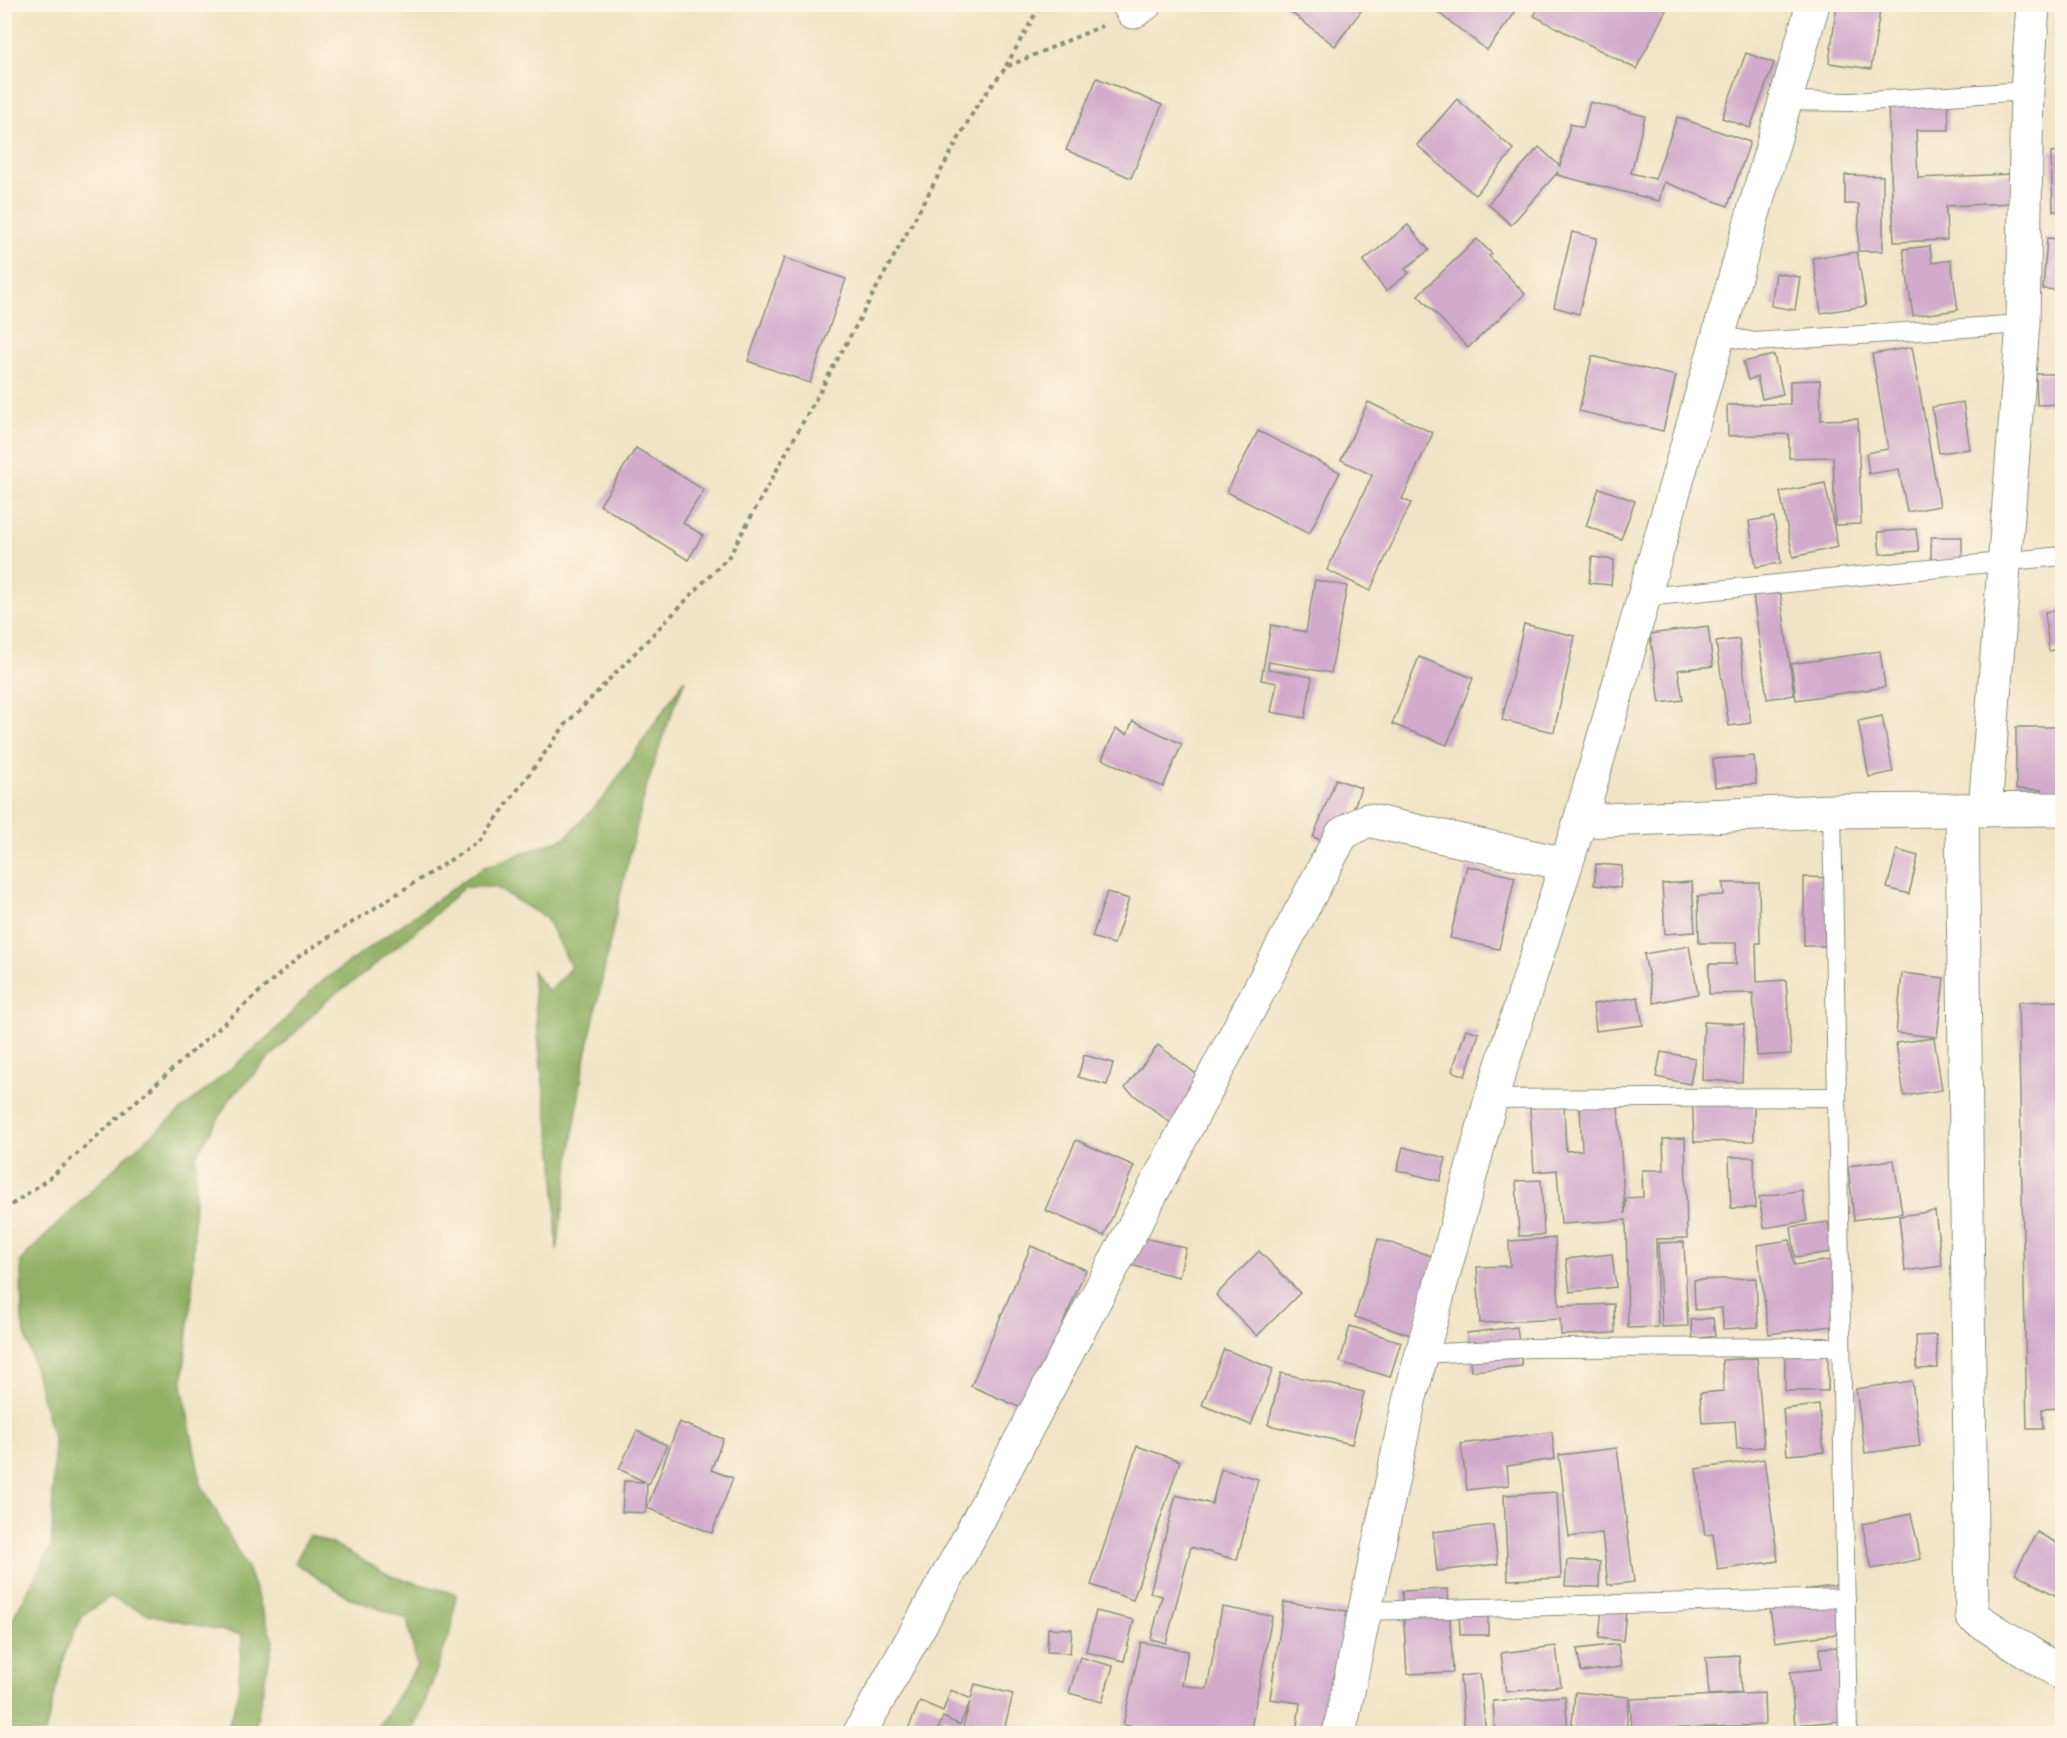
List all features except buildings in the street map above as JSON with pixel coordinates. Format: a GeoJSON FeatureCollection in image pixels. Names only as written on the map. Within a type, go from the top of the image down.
{"type":"FeatureCollection","features":[{"type":"Feature","properties":{"kind":"street"},"geometry":{"type":"LineString","coordinates":[[1339,1734],[1409,1401],[1491,1099],[1580,821],[1813,4]]}},
{"type":"Feature","properties":{"kind":"street"},"geometry":{"type":"LineString","coordinates":[[2033,4],[2027,91],[2024,324],[2006,561],[1974,810],[1972,1616],[2062,1674]]}},
{"type":"Feature","properties":{"kind":"street"},"geometry":{"type":"LineString","coordinates":[[1580,821],[1832,811],[2062,809]]}},
{"type":"Feature","properties":{"kind":"street"},"geometry":{"type":"LineString","coordinates":[[859,1734],[965,1545],[1342,834],[1367,820],[1565,864]]}},
{"type":"Feature","properties":{"kind":"lane"},"geometry":{"type":"LineString","coordinates":[[1784,101],[1852,102],[2027,91]]}},
{"type":"Feature","properties":{"kind":"lane"},"geometry":{"type":"LineString","coordinates":[[1718,335],[1755,342],[2024,324]]}},
{"type":"Feature","properties":{"kind":"lane"},"geometry":{"type":"LineString","coordinates":[[1645,597],[2062,556]]}},
{"type":"Feature","properties":{"kind":"lane"},"geometry":{"type":"LineString","coordinates":[[1832,811],[1848,1734]]}},
{"type":"Feature","properties":{"kind":"lane"},"geometry":{"type":"LineString","coordinates":[[1491,1099],[1837,1097]]}},
{"type":"Feature","properties":{"kind":"lane"},"geometry":{"type":"LineString","coordinates":[[1422,1354],[1531,1348],[1841,1347]]}},
{"type":"Feature","properties":{"kind":"lane"},"geometry":{"type":"LineString","coordinates":[[1364,1611],[1846,1598]]}},
{"type":"Feature","properties":{"kind":"path"},"geometry":{"type":"LineString","coordinates":[[4,1210],[51,1177],[301,955],[480,841],[566,724],[730,555],[976,106],[1006,66],[1041,4]]}},
{"type":"Feature","properties":{"kind":"path"},"geometry":{"type":"LineString","coordinates":[[1006,66],[1135,7]]}},
{"type":"Feature","properties":{"kind":"green space"},"geometry":{"type":"Polygon","coordinates":[[[685,679],[646,788],[621,890],[582,1074],[557,1250],[554,1160],[542,1077],[532,971],[549,992],[571,967],[546,918],[495,887],[464,887],[429,920],[356,980],[329,998],[231,1097],[196,1155],[192,1296],[182,1386],[201,1484],[248,1570],[273,1641],[254,1733],[226,1733],[238,1695],[242,1635],[148,1614],[110,1597],[83,1615],[66,1650],[45,1733],[5,1733],[5,1633],[52,1546],[54,1441],[22,1322],[21,1260],[129,1154],[271,1035],[317,985],[482,868],[565,838],[606,795],[685,679]]]}},
{"type":"Feature","properties":{"kind":"green space"},"geometry":{"type":"Polygon","coordinates":[[[309,1535],[339,1547],[391,1576],[456,1594],[452,1627],[423,1708],[411,1733],[374,1733],[417,1666],[407,1619],[350,1598],[295,1563],[309,1535]]]}}]}
